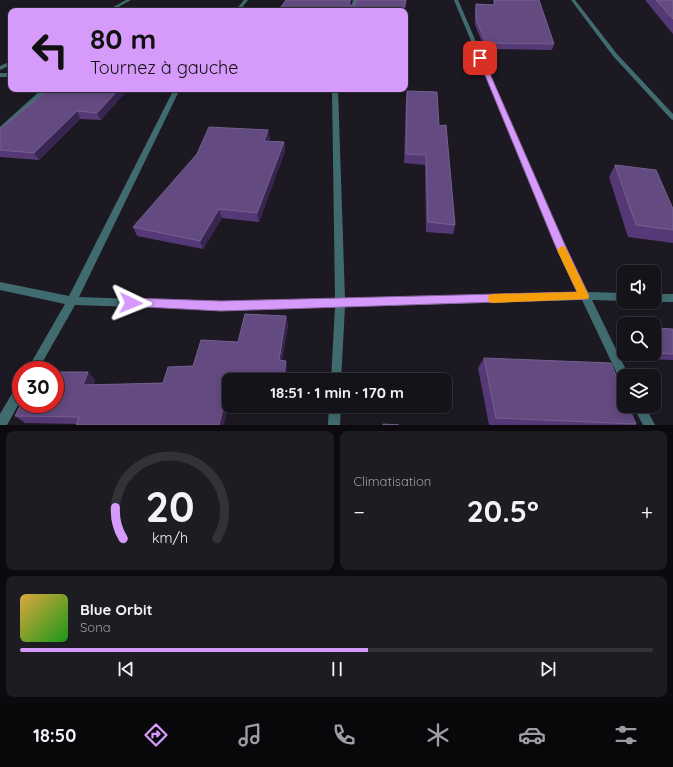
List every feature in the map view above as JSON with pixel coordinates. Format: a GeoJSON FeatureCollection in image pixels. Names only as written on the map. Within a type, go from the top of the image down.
{"type":"FeatureCollection","features":[{"type":"Feature","properties":{"kind":"street"},"geometry":{"type":"LineString","coordinates":[[114,8],[129,0]]}},
{"type":"Feature","properties":{"kind":"street"},"geometry":{"type":"LineString","coordinates":[[239,8],[246,0]]}},
{"type":"Feature","properties":{"kind":"street"},"geometry":{"type":"LineString","coordinates":[[456,0],[560,245],[620,369]]}},
{"type":"Feature","properties":{"kind":"street"},"geometry":{"type":"LineString","coordinates":[[573,0],[615,55],[673,118]]}},
{"type":"Feature","properties":{"kind":"street"},"geometry":{"type":"LineString","coordinates":[[0,131],[42,92]]}},
{"type":"Feature","properties":{"kind":"street"},"geometry":{"type":"LineString","coordinates":[[37,361],[72,301],[176,92]]}},
{"type":"Feature","properties":{"kind":"street"},"geometry":{"type":"LineString","coordinates":[[335,92],[340,302],[336,373]]}},
{"type":"Feature","properties":{"kind":"street"},"geometry":{"type":"LineString","coordinates":[[0,286],[72,301],[221,306],[584,296],[617,297]]}},
{"type":"Feature","properties":{"kind":"street"},"geometry":{"type":"LineString","coordinates":[[661,298],[673,298]]}},
{"type":"Feature","properties":{"kind":"street"},"geometry":{"type":"LineString","coordinates":[[0,425],[12,404]]}},
{"type":"Feature","properties":{"kind":"street"},"geometry":{"type":"LineString","coordinates":[[334,425],[335,413]]}},
{"type":"Feature","properties":{"kind":"street"},"geometry":{"type":"LineString","coordinates":[[643,413],[649,425]]}},
{"type":"Feature","properties":{"kind":"building"},"geometry":{"type":"Polygon","coordinates":[[[286,0],[350,0],[349,5],[355,5],[356,0],[406,0],[405,8],[280,8],[286,0]]]}},
{"type":"Feature","properties":{"kind":"building"},"geometry":{"type":"Polygon","coordinates":[[[494,0],[539,0],[554,44],[486,43],[476,19],[476,4],[495,5],[494,0]]]}},
{"type":"Feature","properties":{"kind":"building"},"geometry":{"type":"Polygon","coordinates":[[[656,0],[673,0],[673,19],[656,0]]]}},
{"type":"Feature","properties":{"kind":"building"},"geometry":{"type":"Polygon","coordinates":[[[45,92],[116,92],[97,113],[77,111],[34,153],[0,150],[0,129],[45,92]]]}},
{"type":"Feature","properties":{"kind":"building"},"geometry":{"type":"Polygon","coordinates":[[[407,92],[437,92],[439,126],[446,125],[455,225],[428,222],[426,155],[406,154],[407,92]]]}},
{"type":"Feature","properties":{"kind":"building"},"geometry":{"type":"Polygon","coordinates":[[[209,127],[268,130],[264,141],[284,142],[257,213],[219,209],[200,241],[133,227],[197,154],[209,127]]]}},
{"type":"Feature","properties":{"kind":"building"},"geometry":{"type":"Polygon","coordinates":[[[615,165],[656,170],[673,209],[673,230],[636,225],[615,165]]]}},
{"type":"Feature","properties":{"kind":"building"},"geometry":{"type":"Polygon","coordinates":[[[245,314],[286,316],[279,360],[286,361],[284,373],[222,373],[222,412],[219,425],[76,425],[79,417],[15,416],[16,413],[64,413],[64,372],[88,372],[83,385],[163,383],[168,367],[193,366],[201,340],[238,342],[245,314]]]}},
{"type":"Feature","properties":{"kind":"building"},"geometry":{"type":"Polygon","coordinates":[[[661,328],[673,329],[673,354],[661,353],[661,328]]]}},
{"type":"Feature","properties":{"kind":"building"},"geometry":{"type":"Polygon","coordinates":[[[484,358],[611,363],[617,378],[617,413],[631,413],[636,424],[496,418],[484,358]]]}},
{"type":"Feature","properties":{"kind":"slow traffic"},"geometry":{"type":"LineString","coordinates":[[493,298],[584,296],[562,250]]}},
{"type":"Feature","properties":{"kind":"route"},"geometry":{"type":"LineString","coordinates":[[131,303],[221,306],[584,296],[560,245],[480,58]]}}]}
